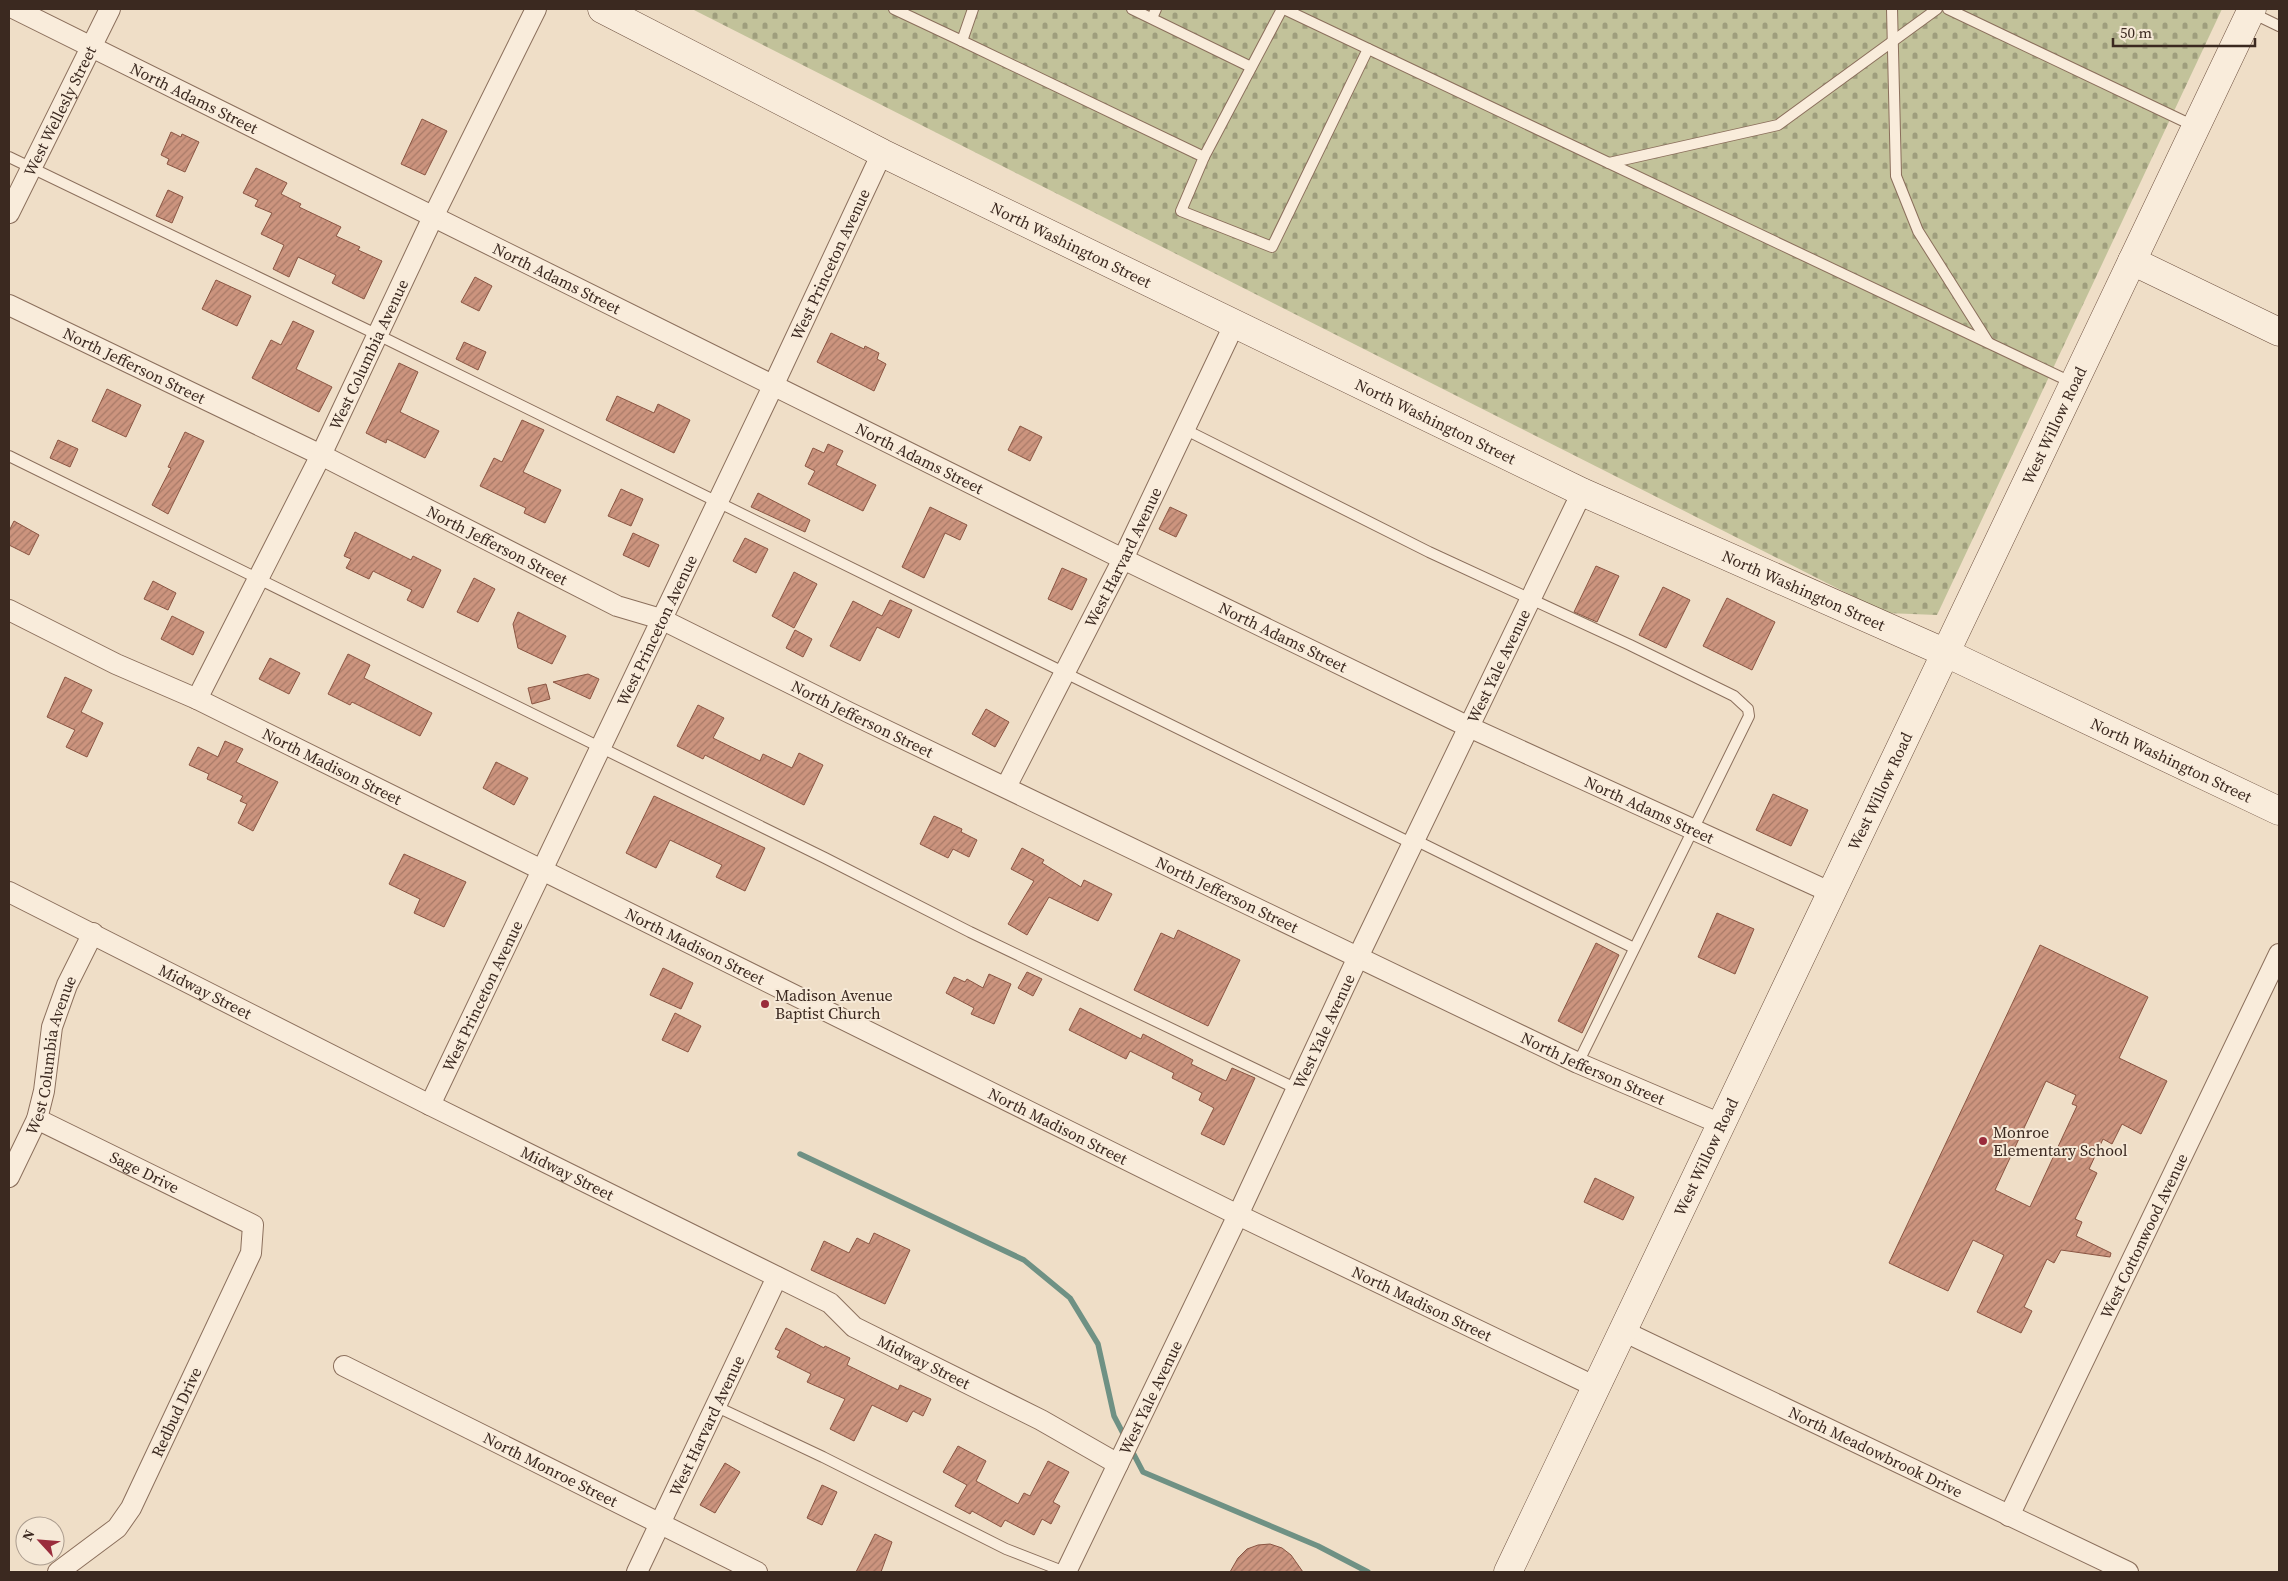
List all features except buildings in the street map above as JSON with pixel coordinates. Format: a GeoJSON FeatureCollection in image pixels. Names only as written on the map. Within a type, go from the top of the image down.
{"type":"FeatureCollection","features":[{"type":"Feature","properties":{"kind":"street","name":"North Adams Street"},"geometry":{"type":"LineString","coordinates":[[15,9],[774,384],[1123,559],[1469,727],[1832,894]]}},
{"type":"Feature","properties":{"kind":"street","name":"West Wellesly Street"},"geometry":{"type":"LineString","coordinates":[[9,213],[110,9]]}},
{"type":"Feature","properties":{"kind":"street","name":"West Columbia Avenue"},"geometry":{"type":"LineString","coordinates":[[197,699],[321,455],[433,217],[536,9]]}},
{"type":"Feature","properties":{"kind":"street","name":"West Willow Road"},"geometry":{"type":"LineString","coordinates":[[1508,1572],[2132,262],[2249,10]]}},
{"type":"Feature","properties":{"kind":"street","name":"North Washington Street"},"geometry":{"type":"LineString","coordinates":[[618,12],[882,153],[1234,325],[1582,492],[1946,653],[2279,811]]}},
{"type":"Feature","properties":{"kind":"street","name":"West Princeton Avenue"},"geometry":{"type":"LineString","coordinates":[[430,1105],[601,749],[882,153]]}},
{"type":"Feature","properties":{"kind":"street"},"geometry":{"type":"LineString","coordinates":[[2132,262],[2279,332]]}},
{"type":"Feature","properties":{"kind":"street","name":"North Jefferson Street"},"geometry":{"type":"LineString","coordinates":[[9,305],[321,455],[617,606],[661,619],[850,713],[1578,1063],[1721,1124]]}},
{"type":"Feature","properties":{"kind":"street","name":"West Harvard Avenue"},"geometry":{"type":"LineString","coordinates":[[1006,787],[1123,559],[1234,325]]}},
{"type":"Feature","properties":{"kind":"street","name":"West Yale Avenue"},"geometry":{"type":"LineString","coordinates":[[1066,1572],[1238,1215],[1358,957],[1582,492]]}},
{"type":"Feature","properties":{"kind":"street","name":"North Madison Street"},"geometry":{"type":"LineString","coordinates":[[9,610],[116,664],[197,699],[1238,1215],[1596,1386]]}},
{"type":"Feature","properties":{"kind":"street","name":"Midway Street"},"geometry":{"type":"LineString","coordinates":[[9,892],[430,1105],[777,1278],[830,1302],[854,1327],[1041,1420],[1118,1464]]}},
{"type":"Feature","properties":{"kind":"street","name":"West Columbia Avenue"},"geometry":{"type":"LineString","coordinates":[[9,1177],[37,1119],[44,1091],[52,1027],[67,985],[92,933]]}},
{"type":"Feature","properties":{"kind":"street","name":"West Cottonwood Avenue"},"geometry":{"type":"LineString","coordinates":[[2010,1516],[2279,954]]}},
{"type":"Feature","properties":{"kind":"street","name":"Sage Drive"},"geometry":{"type":"LineString","coordinates":[[37,1119],[253,1225]]}},
{"type":"Feature","properties":{"kind":"street","name":"Redbud Drive"},"geometry":{"type":"LineString","coordinates":[[58,1572],[117,1528],[131,1508],[251,1253],[253,1225]]}},
{"type":"Feature","properties":{"kind":"street","name":"West Harvard Avenue"},"geometry":{"type":"LineString","coordinates":[[637,1572],[777,1278]]}},
{"type":"Feature","properties":{"kind":"street","name":"North Meadowbrook Drive"},"geometry":{"type":"LineString","coordinates":[[1623,1331],[2128,1572]]}},
{"type":"Feature","properties":{"kind":"street","name":"North Monroe Street"},"geometry":{"type":"LineString","coordinates":[[344,1366],[757,1572]]}},
{"type":"Feature","properties":{"kind":"lane"},"geometry":{"type":"LineString","coordinates":[[894,9],[1204,157]]}},
{"type":"Feature","properties":{"kind":"lane"},"geometry":{"type":"LineString","coordinates":[[962,41],[973,9]]}},
{"type":"Feature","properties":{"kind":"lane"},"geometry":{"type":"LineString","coordinates":[[1132,9],[1154,14],[1252,67]]}},
{"type":"Feature","properties":{"kind":"lane"},"geometry":{"type":"LineString","coordinates":[[1368,49],[1272,247],[1181,211],[1204,157],[1283,9],[1368,49],[1609,163],[1988,343],[2074,383]]}},
{"type":"Feature","properties":{"kind":"lane"},"geometry":{"type":"LineString","coordinates":[[1892,9],[1896,176],[1918,232],[1988,343]]}},
{"type":"Feature","properties":{"kind":"lane"},"geometry":{"type":"LineString","coordinates":[[1609,163],[1778,125],[1937,9]]}},
{"type":"Feature","properties":{"kind":"lane"},"geometry":{"type":"LineString","coordinates":[[1948,9],[2196,127]]}},
{"type":"Feature","properties":{"kind":"lane"},"geometry":{"type":"LineString","coordinates":[[2249,10],[2279,26]]}},
{"type":"Feature","properties":{"kind":"lane"},"geometry":{"type":"LineString","coordinates":[[9,157],[378,335],[1065,674],[1634,948]]}},
{"type":"Feature","properties":{"kind":"lane"},"geometry":{"type":"LineString","coordinates":[[1184,429],[1429,552],[1708,683],[1734,696],[1748,708],[1749,716],[1692,828],[1578,1063]]}},
{"type":"Feature","properties":{"kind":"lane"},"geometry":{"type":"LineString","coordinates":[[9,456],[970,932],[1297,1090]]}},
{"type":"Feature","properties":{"kind":"lane"},"geometry":{"type":"LineString","coordinates":[[715,1406],[823,1457],[1006,1549],[1066,1572]]}},
{"type":"Feature","properties":{"kind":"green space"},"geometry":{"type":"Polygon","coordinates":[[[692,9],[2222,9],[1937,615],[1886,613],[692,9]]]}},
{"type":"Feature","properties":{"kind":"waterway"},"geometry":{"type":"LineString","coordinates":[[800,1154],[1024,1260],[1070,1298],[1098,1344],[1114,1416],[1126,1439]]}},
{"type":"Feature","properties":{"kind":"waterway"},"geometry":{"type":"LineString","coordinates":[[1131,1449],[1143,1472],[1318,1546],[1368,1572]]}},
{"type":"Feature","properties":{"kind":"place","name":"Madison Avenue Baptist Church"},"geometry":{"type":"Point","coordinates":[765,1004]}},
{"type":"Feature","properties":{"kind":"place","name":"Monroe Elementary School"},"geometry":{"type":"Point","coordinates":[1983,1141]}}]}
